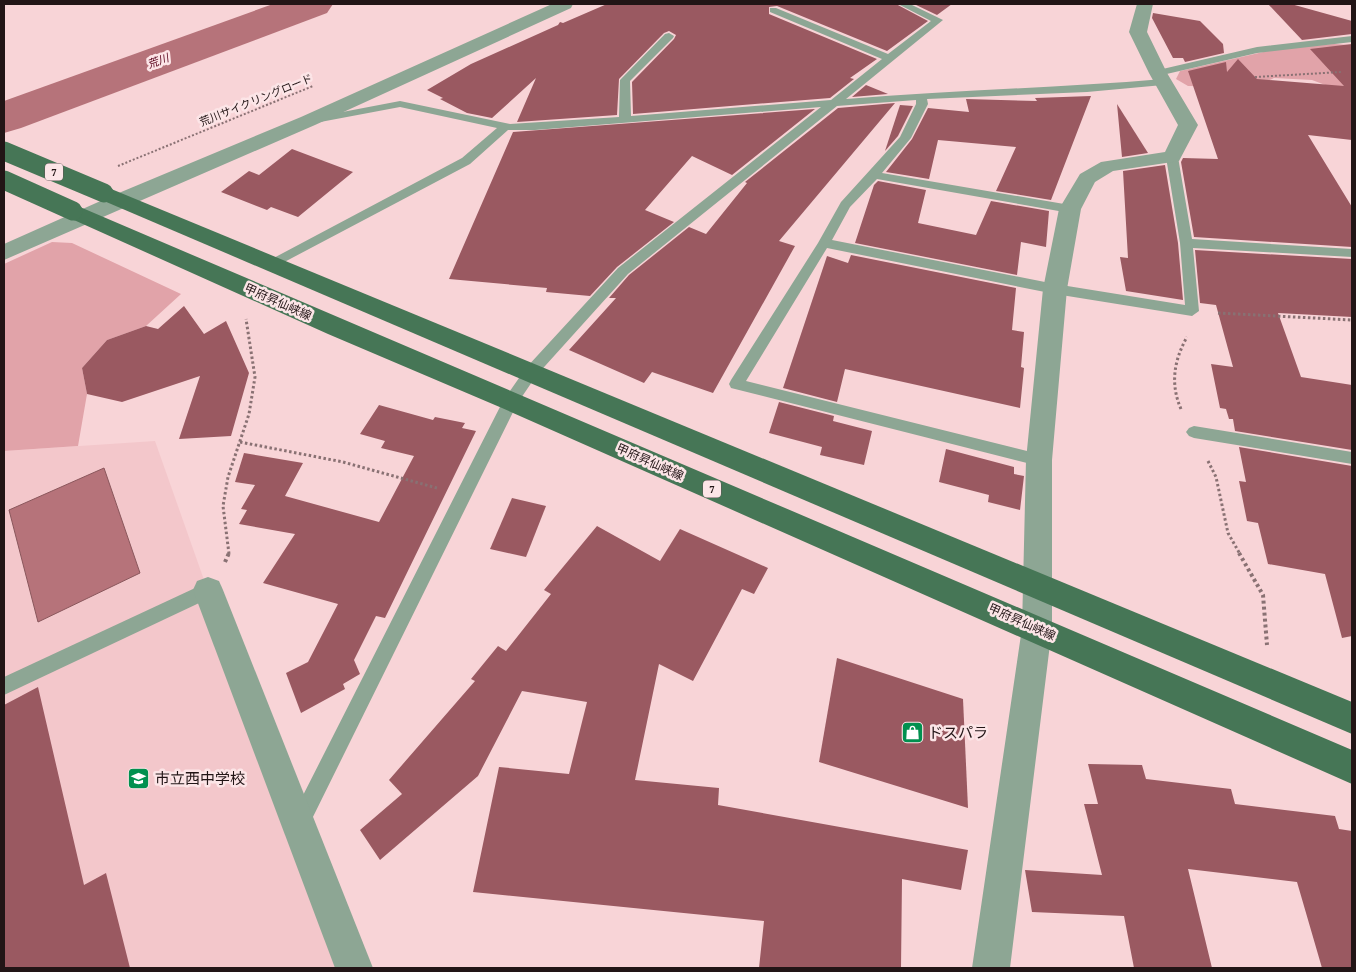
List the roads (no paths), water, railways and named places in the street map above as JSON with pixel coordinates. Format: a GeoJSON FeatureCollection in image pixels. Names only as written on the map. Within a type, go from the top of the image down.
{"type":"FeatureCollection","features":[{"type":"Feature","properties":{"kind":"main road","name":"7"},"geometry":{"type":"LineString","coordinates":[[4,151],[1352,718]]}},
{"type":"Feature","properties":{"kind":"main road","name":"甲府昇仙峡線"},"geometry":{"type":"LineString","coordinates":[[4,180],[241,286],[511,400],[1352,767]]}},
{"type":"Feature","properties":{"kind":"street"},"geometry":{"type":"LineString","coordinates":[[4,253],[112,197],[308,121],[565,4]]}},
{"type":"Feature","properties":{"kind":"street"},"geometry":{"type":"LineString","coordinates":[[991,968],[1037,628],[1039,460],[1055,289],[1070,209],[1087,178],[1108,166],[1172,157],[1188,125],[1161,78],[1138,32],[1145,4]]}},
{"type":"Feature","properties":{"kind":"street"},"geometry":{"type":"LineString","coordinates":[[208,590],[354,968]]}},
{"type":"Feature","properties":{"kind":"lane"},"geometry":{"type":"LineString","coordinates":[[298,826],[511,400],[531,372],[623,271],[938,20],[903,4]]}},
{"type":"Feature","properties":{"kind":"lane"},"geometry":{"type":"LineString","coordinates":[[773,10],[890,59]]}},
{"type":"Feature","properties":{"kind":"lane"},"geometry":{"type":"LineString","coordinates":[[624,120],[625,80],[669,36]]}},
{"type":"Feature","properties":{"kind":"lane"},"geometry":{"type":"LineString","coordinates":[[308,121],[400,104],[506,126],[535,127],[921,96],[1087,89],[1161,78],[1257,50],[1352,39]]}},
{"type":"Feature","properties":{"kind":"lane"},"geometry":{"type":"LineString","coordinates":[[921,96],[922,104],[905,138],[874,176],[846,205],[736,384],[1039,460]]}},
{"type":"Feature","properties":{"kind":"lane"},"geometry":{"type":"LineString","coordinates":[[274,264],[466,162],[506,126]]}},
{"type":"Feature","properties":{"kind":"lane"},"geometry":{"type":"LineString","coordinates":[[824,243],[1055,289],[1192,311],[1186,243],[1172,157]]}},
{"type":"Feature","properties":{"kind":"lane"},"geometry":{"type":"LineString","coordinates":[[874,176],[1070,209]]}},
{"type":"Feature","properties":{"kind":"lane"},"geometry":{"type":"LineString","coordinates":[[1186,243],[1352,253]]}},
{"type":"Feature","properties":{"kind":"lane"},"geometry":{"type":"LineString","coordinates":[[1194,432],[1352,458]]}},
{"type":"Feature","properties":{"kind":"lane"},"geometry":{"type":"LineString","coordinates":[[4,686],[208,590]]}},
{"type":"Feature","properties":{"kind":"waterway","name":"荒川"},"geometry":{"type":"LineString","coordinates":[[4,118],[312,4]]}},
{"type":"Feature","properties":{"kind":"place","name":"ドスパラ"},"geometry":{"type":"Point","coordinates":[912,733]}},
{"type":"Feature","properties":{"kind":"place","name":"市立西中学校"},"geometry":{"type":"Point","coordinates":[139,779]}}]}
